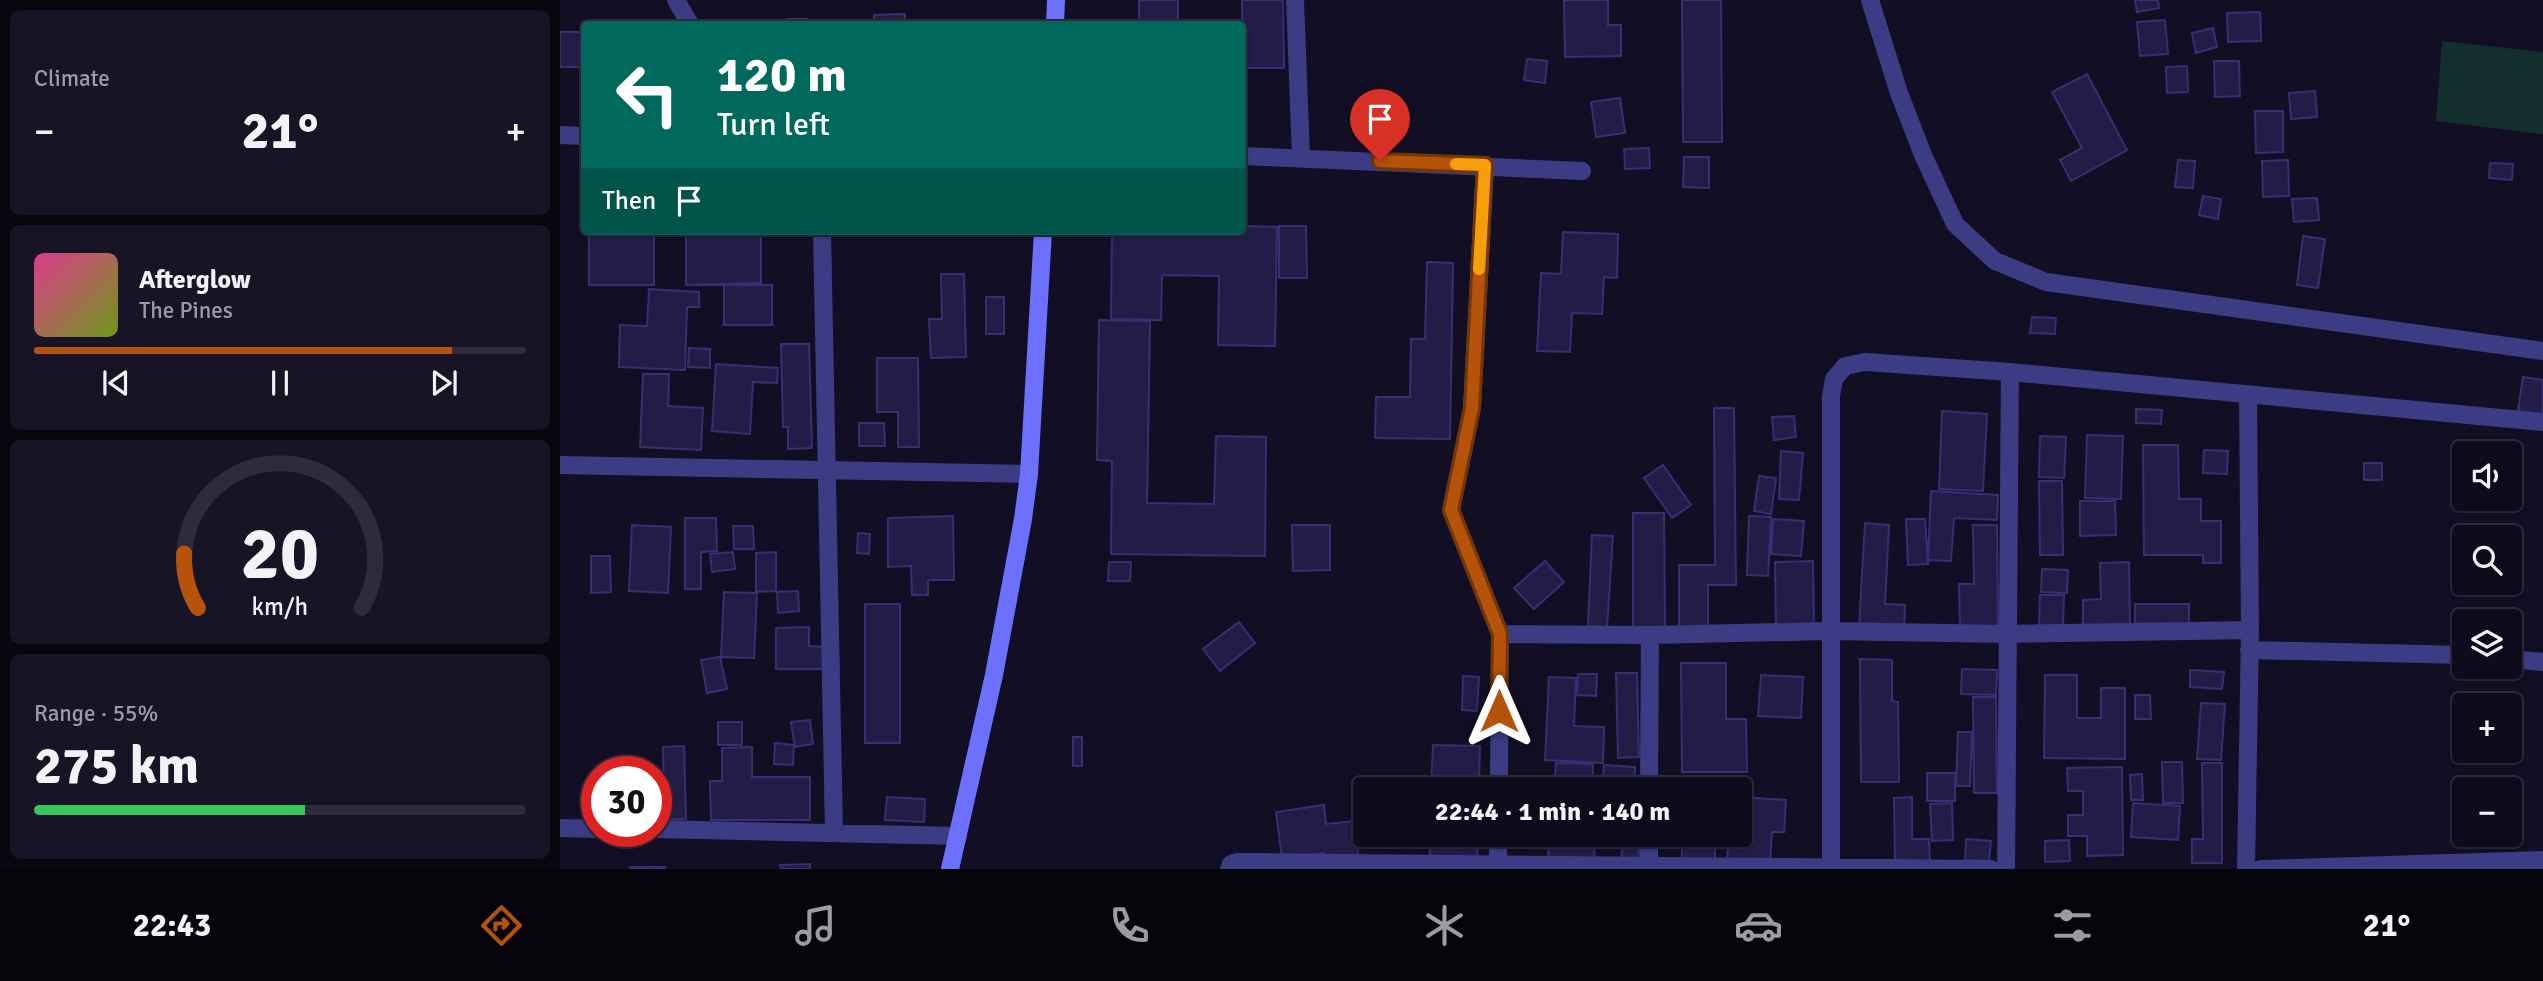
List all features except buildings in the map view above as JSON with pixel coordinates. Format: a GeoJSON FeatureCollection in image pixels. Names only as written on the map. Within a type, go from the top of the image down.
{"type":"FeatureCollection","features":[{"type":"Feature","properties":{"kind":"street"},"geometry":{"type":"LineString","coordinates":[[676,0],[688,21]]}},
{"type":"Feature","properties":{"kind":"street"},"geometry":{"type":"LineString","coordinates":[[1055,21],[1056,0]]}},
{"type":"Feature","properties":{"kind":"street"},"geometry":{"type":"LineString","coordinates":[[1296,0],[1301,157]]}},
{"type":"Feature","properties":{"kind":"street"},"geometry":{"type":"LineString","coordinates":[[1870,0],[1899,93],[1923,155],[1955,224],[1995,261],[2046,282],[2543,351]]}},
{"type":"Feature","properties":{"kind":"street"},"geometry":{"type":"LineString","coordinates":[[560,135],[581,136]]}},
{"type":"Feature","properties":{"kind":"street"},"geometry":{"type":"LineString","coordinates":[[1246,156],[1582,171]]}},
{"type":"Feature","properties":{"kind":"street"},"geometry":{"type":"LineString","coordinates":[[1485,165],[1472,408],[1451,510],[1500,634],[1499,777]]}},
{"type":"Feature","properties":{"kind":"street"},"geometry":{"type":"LineString","coordinates":[[822,235],[834,832]]}},
{"type":"Feature","properties":{"kind":"street"},"geometry":{"type":"LineString","coordinates":[[950,869],[1015,571],[1029,474],[1044,235]]}},
{"type":"Feature","properties":{"kind":"street"},"geometry":{"type":"LineString","coordinates":[[1831,869],[1831,396],[1834,379],[1845,366],[1866,362],[2010,372],[2543,422]]}},
{"type":"Feature","properties":{"kind":"street"},"geometry":{"type":"LineString","coordinates":[[2006,869],[2010,372]]}},
{"type":"Feature","properties":{"kind":"street"},"geometry":{"type":"LineString","coordinates":[[2246,869],[2250,630],[2248,395]]}},
{"type":"Feature","properties":{"kind":"street"},"geometry":{"type":"LineString","coordinates":[[560,465],[1029,474]]}},
{"type":"Feature","properties":{"kind":"street"},"geometry":{"type":"LineString","coordinates":[[1500,634],[1650,635],[1829,631],[2007,634],[2250,630]]}},
{"type":"Feature","properties":{"kind":"street"},"geometry":{"type":"LineString","coordinates":[[1649,777],[1650,635]]}},
{"type":"Feature","properties":{"kind":"street"},"geometry":{"type":"LineString","coordinates":[[2249,650],[2452,656]]}},
{"type":"Feature","properties":{"kind":"street"},"geometry":{"type":"LineString","coordinates":[[2522,660],[2543,662]]}},
{"type":"Feature","properties":{"kind":"street"},"geometry":{"type":"LineString","coordinates":[[560,828],[581,829]]}},
{"type":"Feature","properties":{"kind":"street"},"geometry":{"type":"LineString","coordinates":[[672,830],[958,836]]}},
{"type":"Feature","properties":{"kind":"street"},"geometry":{"type":"LineString","coordinates":[[1498,847],[1498,867]]}},
{"type":"Feature","properties":{"kind":"street"},"geometry":{"type":"LineString","coordinates":[[1648,868],[1649,847]]}},
{"type":"Feature","properties":{"kind":"street"},"geometry":{"type":"LineString","coordinates":[[2261,869],[2543,860]]}},
{"type":"Feature","properties":{"kind":"street"},"geometry":{"type":"LineString","coordinates":[[1228,869],[1231,864],[1237,862],[1498,867],[1991,869]]}},
{"type":"Feature","properties":{"kind":"green space"},"geometry":{"type":"Polygon","coordinates":[[[2442,41],[2543,52],[2543,134],[2436,121],[2442,41]]]}},
{"type":"Feature","properties":{"kind":"slow traffic"},"geometry":{"type":"LineString","coordinates":[[1456,164],[1485,165],[1479,269]]}},
{"type":"Feature","properties":{"kind":"route"},"geometry":{"type":"LineString","coordinates":[[1380,161],[1485,165],[1472,408],[1451,510],[1500,634],[1499,711]]}}]}
